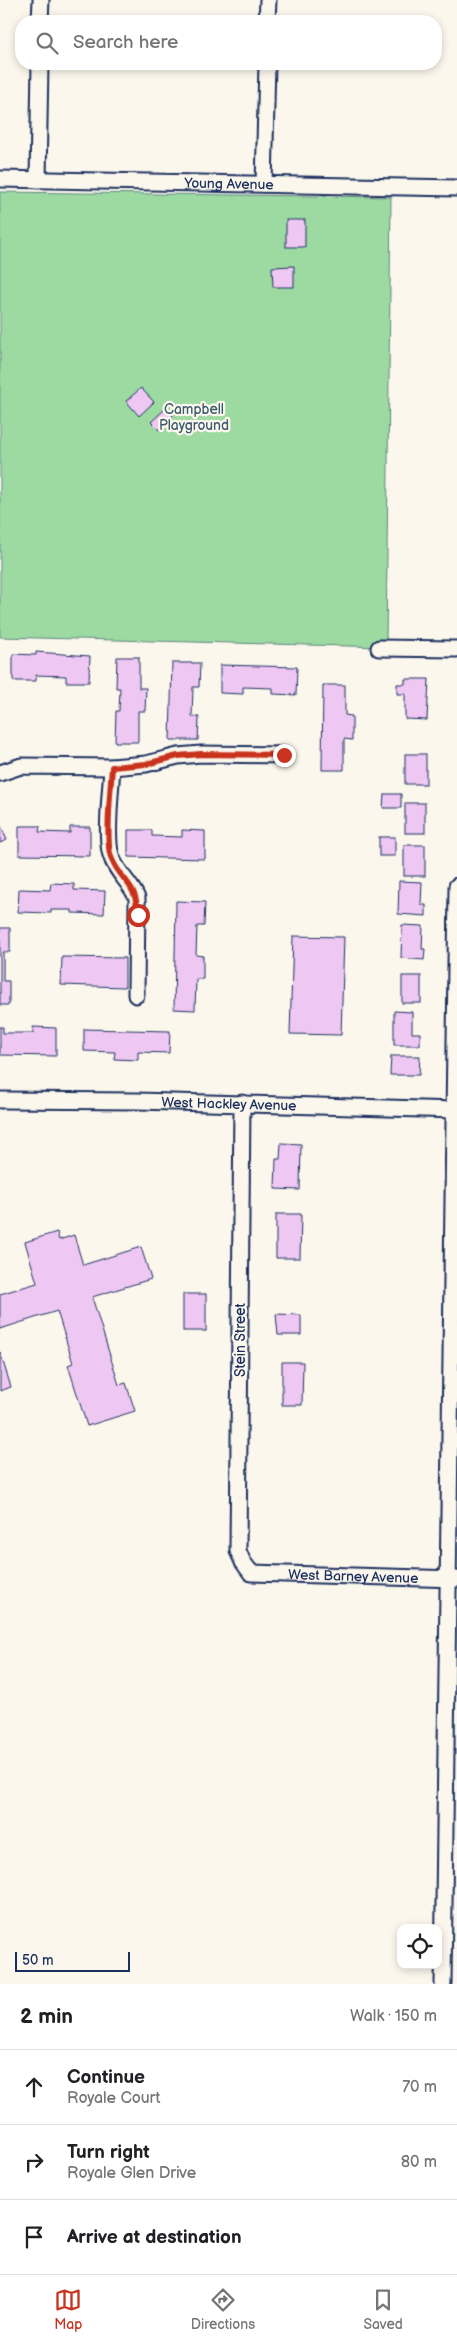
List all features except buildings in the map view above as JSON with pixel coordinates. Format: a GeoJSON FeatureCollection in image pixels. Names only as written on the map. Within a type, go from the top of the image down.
{"type":"FeatureCollection","features":[{"type":"Feature","properties":{"kind":"street"},"geometry":{"type":"LineString","coordinates":[[40,0],[40,15]]}},
{"type":"Feature","properties":{"kind":"street"},"geometry":{"type":"LineString","coordinates":[[268,0],[268,15]]}},
{"type":"Feature","properties":{"kind":"street"},"geometry":{"type":"LineString","coordinates":[[38,180],[40,70]]}},
{"type":"Feature","properties":{"kind":"street"},"geometry":{"type":"LineString","coordinates":[[264,184],[267,70]]}},
{"type":"Feature","properties":{"kind":"street","name":"Young Avenue"},"geometry":{"type":"LineString","coordinates":[[0,179],[457,188]]}},
{"type":"Feature","properties":{"kind":"street"},"geometry":{"type":"LineString","coordinates":[[379,648],[457,649]]}},
{"type":"Feature","properties":{"kind":"street"},"geometry":{"type":"LineString","coordinates":[[0,772],[21,766],[112,767],[146,764],[178,756],[201,754],[284,755]]}},
{"type":"Feature","properties":{"kind":"street"},"geometry":{"type":"LineString","coordinates":[[112,767],[109,841],[111,856],[133,887],[137,898],[136,995]]}},
{"type":"Feature","properties":{"kind":"street"},"geometry":{"type":"LineString","coordinates":[[443,1984],[453,1579],[457,886]]}},
{"type":"Feature","properties":{"kind":"street","name":"West Hackley Avenue"},"geometry":{"type":"LineString","coordinates":[[0,1100],[242,1103],[455,1110]]}},
{"type":"Feature","properties":{"kind":"street","name":"Stein Street"},"geometry":{"type":"LineString","coordinates":[[242,1103],[238,1551],[251,1573]]}},
{"type":"Feature","properties":{"kind":"street","name":"West Barney Avenue"},"geometry":{"type":"LineString","coordinates":[[251,1573],[453,1579]]}},
{"type":"Feature","properties":{"kind":"green space","name":"Campbell Playground"},"geometry":{"type":"Polygon","coordinates":[[[0,192],[391,197],[386,647],[0,637],[0,192]]]}},
{"type":"Feature","properties":{"kind":"route"},"geometry":{"type":"LineString","coordinates":[[138,915],[137,898],[133,887],[111,856],[109,841],[112,767],[146,764],[178,756],[201,754],[284,755]]}}]}
